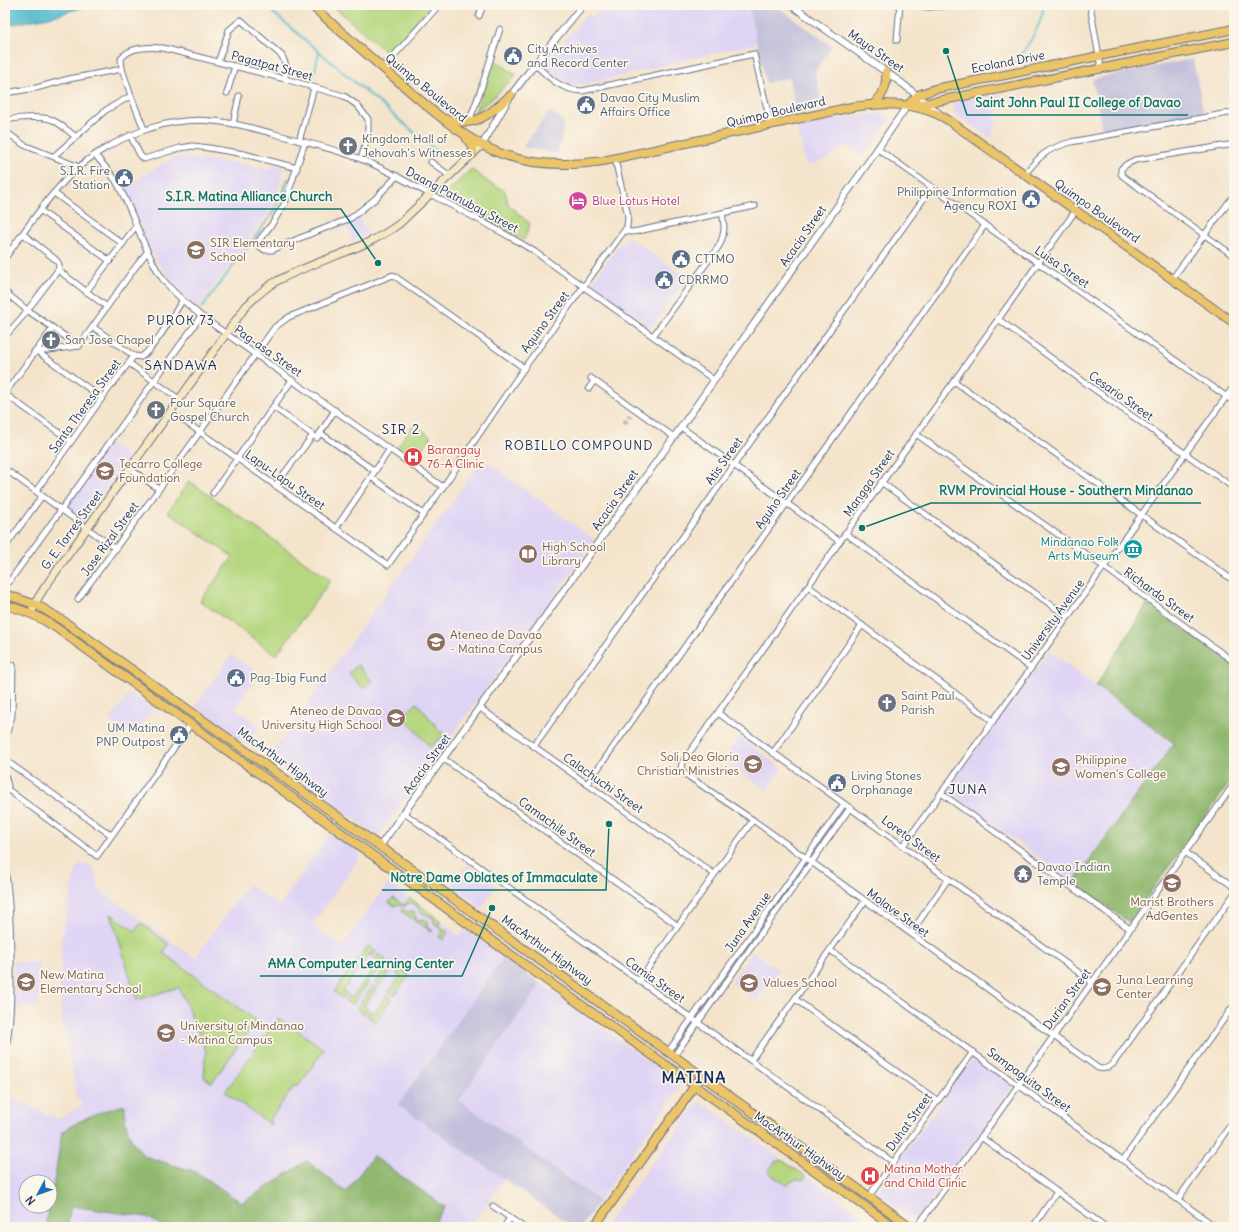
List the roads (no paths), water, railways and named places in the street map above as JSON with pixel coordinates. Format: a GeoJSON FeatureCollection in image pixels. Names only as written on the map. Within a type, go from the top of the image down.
{"type":"FeatureCollection","features":[{"type":"Feature","properties":{"kind":"main road","name":"Quimpo Boulevard"},"geometry":{"type":"LineString","coordinates":[[312,5],[419,99],[459,131],[482,146],[510,157],[542,164],[580,164],[615,159],[852,107],[874,104],[907,106],[929,111],[945,118],[1234,323]]}},
{"type":"Feature","properties":{"kind":"main road","name":"Ecoland Drive"},"geometry":{"type":"LineString","coordinates":[[907,106],[918,95],[935,89],[1234,29]]}},
{"type":"Feature","properties":{"kind":"main road","name":"Ecoland Drive"},"geometry":{"type":"LineString","coordinates":[[907,106],[1234,42]]}},
{"type":"Feature","properties":{"kind":"main road"},"geometry":{"type":"LineString","coordinates":[[874,104],[884,91],[886,72]]}},
{"type":"Feature","properties":{"kind":"main road"},"geometry":{"type":"LineString","coordinates":[[440,116],[460,122],[469,122],[485,116],[511,95]]}},
{"type":"Feature","properties":{"kind":"main road"},"geometry":{"type":"LineString","coordinates":[[459,131],[472,146],[473,154]]}},
{"type":"Feature","properties":{"kind":"main road","name":"G. E. Torres Street"},"geometry":{"type":"LineString","coordinates":[[31,613],[40,594],[246,306],[267,287],[287,276],[383,236],[399,224],[482,146]]}},
{"type":"Feature","properties":{"kind":"main road","name":"MacArthur Highway"},"geometry":{"type":"LineString","coordinates":[[5,594],[35,605],[65,622],[702,1076],[911,1227]]}},
{"type":"Feature","properties":{"kind":"main road","name":"MacArthur Highway"},"geometry":{"type":"LineString","coordinates":[[5,605],[31,613],[52,625],[893,1227]]}},
{"type":"Feature","properties":{"kind":"main road"},"geometry":{"type":"LineString","coordinates":[[473,927],[480,918]]}},
{"type":"Feature","properties":{"kind":"main road"},"geometry":{"type":"LineString","coordinates":[[512,955],[519,946]]}},
{"type":"Feature","properties":{"kind":"main road"},"geometry":{"type":"LineString","coordinates":[[594,1227],[702,1076]]}},
{"type":"Feature","properties":{"kind":"street"},"geometry":{"type":"LineString","coordinates":[[383,68],[439,5]]}},
{"type":"Feature","properties":{"kind":"street"},"geometry":{"type":"LineString","coordinates":[[479,16],[483,5]]}},
{"type":"Feature","properties":{"kind":"street"},"geometry":{"type":"LineString","coordinates":[[482,146],[511,95],[534,64],[583,5]]}},
{"type":"Feature","properties":{"kind":"street","name":"Maya Street"},"geometry":{"type":"LineString","coordinates":[[791,5],[918,95],[945,118]]}},
{"type":"Feature","properties":{"kind":"street"},"geometry":{"type":"LineString","coordinates":[[896,40],[900,5]]}},
{"type":"Feature","properties":{"kind":"street"},"geometry":{"type":"LineString","coordinates":[[916,5],[929,7],[959,5]]}},
{"type":"Feature","properties":{"kind":"street"},"geometry":{"type":"LineString","coordinates":[[1090,5],[1101,68]]}},
{"type":"Feature","properties":{"kind":"street"},"geometry":{"type":"LineString","coordinates":[[218,62],[229,30],[241,20],[282,56],[286,65],[285,79]]}},
{"type":"Feature","properties":{"kind":"street"},"geometry":{"type":"LineString","coordinates":[[469,122],[482,89],[500,29]]}},
{"type":"Feature","properties":{"kind":"street","name":"Pagatpat Street"},"geometry":{"type":"LineString","coordinates":[[122,69],[120,62],[122,56],[130,51],[150,47],[163,48],[285,79],[344,96],[357,105],[366,115],[369,124],[368,135],[361,159]]}},
{"type":"Feature","properties":{"kind":"street"},"geometry":{"type":"LineString","coordinates":[[534,64],[564,88],[582,91],[754,54],[771,125]]}},
{"type":"Feature","properties":{"kind":"street"},"geometry":{"type":"LineString","coordinates":[[227,93],[235,66]]}},
{"type":"Feature","properties":{"kind":"street"},"geometry":{"type":"LineString","coordinates":[[5,93],[36,88],[122,69],[144,129]]}},
{"type":"Feature","properties":{"kind":"street"},"geometry":{"type":"LineString","coordinates":[[314,88],[297,168],[285,203],[272,224],[256,244],[265,250],[272,250],[351,218],[375,199],[397,176]]}},
{"type":"Feature","properties":{"kind":"street"},"geometry":{"type":"LineString","coordinates":[[54,156],[106,110],[131,96]]}},
{"type":"Feature","properties":{"kind":"street"},"geometry":{"type":"LineString","coordinates":[[233,124],[239,96]]}},
{"type":"Feature","properties":{"kind":"street","name":"Acacia Street"},"geometry":{"type":"LineString","coordinates":[[380,846],[674,437],[907,106]]}},
{"type":"Feature","properties":{"kind":"street"},"geometry":{"type":"LineString","coordinates":[[1025,174],[1047,150],[1071,142],[1234,112]]}},
{"type":"Feature","properties":{"kind":"street"},"geometry":{"type":"LineString","coordinates":[[5,120],[39,118],[49,119],[76,138]]}},
{"type":"Feature","properties":{"kind":"street","name":"Daang Patnubay Street"},"geometry":{"type":"LineString","coordinates":[[5,258],[64,181],[95,154],[144,129],[185,121],[212,121],[233,124],[302,141],[361,159],[456,207],[518,240],[714,380]]}},
{"type":"Feature","properties":{"kind":"street"},"geometry":{"type":"LineString","coordinates":[[5,132],[24,145],[79,167]]}},
{"type":"Feature","properties":{"kind":"street"},"geometry":{"type":"LineString","coordinates":[[130,135],[140,155],[144,159],[180,148],[193,146],[244,154],[297,168]]}},
{"type":"Feature","properties":{"kind":"street"},"geometry":{"type":"LineString","coordinates":[[1234,146],[1229,145],[1135,160],[1121,169],[1121,174],[1124,177],[1234,256]]}},
{"type":"Feature","properties":{"kind":"street","name":"Luisa Street"},"geometry":{"type":"LineString","coordinates":[[878,149],[1234,402]]}},
{"type":"Feature","properties":{"kind":"street","name":"Pag-asa Street"},"geometry":{"type":"LineString","coordinates":[[95,154],[116,182],[147,252],[163,278],[182,301],[226,334],[443,487]]}},
{"type":"Feature","properties":{"kind":"street"},"geometry":{"type":"LineString","coordinates":[[615,159],[628,216],[628,224],[625,231],[638,232],[754,206]]}},
{"type":"Feature","properties":{"kind":"street"},"geometry":{"type":"LineString","coordinates":[[431,162],[450,176]]}},
{"type":"Feature","properties":{"kind":"street","name":"Atis Street"},"geometry":{"type":"LineString","coordinates":[[534,746],[932,187]]}},
{"type":"Feature","properties":{"kind":"street"},"geometry":{"type":"LineString","coordinates":[[54,193],[123,244]]}},
{"type":"Feature","properties":{"kind":"street"},"geometry":{"type":"LineString","coordinates":[[1172,279],[1234,196]]}},
{"type":"Feature","properties":{"kind":"street","name":"Mangga Street"},"geometry":{"type":"LineString","coordinates":[[681,768],[682,763],[839,541],[1076,210]]}},
{"type":"Feature","properties":{"kind":"street"},"geometry":{"type":"LineString","coordinates":[[41,211],[110,261]]}},
{"type":"Feature","properties":{"kind":"street"},"geometry":{"type":"LineString","coordinates":[[653,336],[719,246],[725,228],[722,213]]}},
{"type":"Feature","properties":{"kind":"street","name":"Aguho Street"},"geometry":{"type":"LineString","coordinates":[[587,784],[985,225]]}},
{"type":"Feature","properties":{"kind":"street"},"geometry":{"type":"LineString","coordinates":[[86,292],[136,226]]}},
{"type":"Feature","properties":{"kind":"street","name":"Aquino Street"},"geometry":{"type":"LineString","coordinates":[[388,565],[524,368],[625,231]]}},
{"type":"Feature","properties":{"kind":"street"},"geometry":{"type":"LineString","coordinates":[[5,335],[28,310],[58,270],[58,261],[23,234]]}},
{"type":"Feature","properties":{"kind":"street"},"geometry":{"type":"LineString","coordinates":[[36,352],[79,346],[147,252]]}},
{"type":"Feature","properties":{"kind":"street"},"geometry":{"type":"LineString","coordinates":[[58,270],[107,307]]}},
{"type":"Feature","properties":{"kind":"street","name":"Jose Rizal Street"},"geometry":{"type":"LineString","coordinates":[[78,599],[116,549],[255,354],[275,327],[282,321],[393,275],[524,368]]}},
{"type":"Feature","properties":{"kind":"street"},"geometry":{"type":"LineString","coordinates":[[5,292],[79,346]]}},
{"type":"Feature","properties":{"kind":"street","name":"Santa Theresa Street"},"geometry":{"type":"LineString","coordinates":[[36,491],[102,398],[134,356],[141,358],[145,354],[182,301]]}},
{"type":"Feature","properties":{"kind":"street"},"geometry":{"type":"LineString","coordinates":[[9,582],[201,316]]}},
{"type":"Feature","properties":{"kind":"street","name":"Cesario Street"},"geometry":{"type":"LineString","coordinates":[[998,319],[1234,488]]}},
{"type":"Feature","properties":{"kind":"street"},"geometry":{"type":"LineString","coordinates":[[93,327],[134,356]]}},
{"type":"Feature","properties":{"kind":"street"},"geometry":{"type":"LineString","coordinates":[[53,328],[5,394],[71,441]]}},
{"type":"Feature","properties":{"kind":"street"},"geometry":{"type":"LineString","coordinates":[[36,352],[102,398]]}},
{"type":"Feature","properties":{"kind":"street"},"geometry":{"type":"LineString","coordinates":[[129,363],[179,399]]}},
{"type":"Feature","properties":{"kind":"street"},"geometry":{"type":"LineString","coordinates":[[589,388],[592,379],[633,411],[674,437]]}},
{"type":"Feature","properties":{"kind":"street"},"geometry":{"type":"LineString","coordinates":[[213,493],[292,380]]}},
{"type":"Feature","properties":{"kind":"street"},"geometry":{"type":"LineString","coordinates":[[954,381],[1234,581]]}},
{"type":"Feature","properties":{"kind":"street","name":"University Avenue"},"geometry":{"type":"LineString","coordinates":[[903,846],[1234,386]]}},
{"type":"Feature","properties":{"kind":"street"},"geometry":{"type":"LineString","coordinates":[[273,406],[375,471]]}},
{"type":"Feature","properties":{"kind":"street"},"geometry":{"type":"LineString","coordinates":[[275,486],[317,435],[335,410]]}},
{"type":"Feature","properties":{"kind":"street","name":"Lapu-Lapu Street"},"geometry":{"type":"LineString","coordinates":[[170,411],[388,565]]}},
{"type":"Feature","properties":{"kind":"street"},"geometry":{"type":"LineString","coordinates":[[681,427],[839,541]]}},
{"type":"Feature","properties":{"kind":"street","name":"Richardo Street"},"geometry":{"type":"LineString","coordinates":[[916,434],[1104,567],[1234,662]]}},
{"type":"Feature","properties":{"kind":"street"},"geometry":{"type":"LineString","coordinates":[[336,528],[390,449]]}},
{"type":"Feature","properties":{"kind":"street"},"geometry":{"type":"LineString","coordinates":[[5,468],[116,549]]}},
{"type":"Feature","properties":{"kind":"street"},"geometry":{"type":"LineString","coordinates":[[130,469],[159,489]]}},
{"type":"Feature","properties":{"kind":"street"},"geometry":{"type":"LineString","coordinates":[[371,477],[424,514]]}},
{"type":"Feature","properties":{"kind":"street"},"geometry":{"type":"LineString","coordinates":[[882,482],[1068,617]]}},
{"type":"Feature","properties":{"kind":"street"},"geometry":{"type":"LineString","coordinates":[[6,543],[42,496]]}},
{"type":"Feature","properties":{"kind":"street"},"geometry":{"type":"LineString","coordinates":[[845,534],[1031,668]]}},
{"type":"Feature","properties":{"kind":"street"},"geometry":{"type":"LineString","coordinates":[[808,586],[993,721]]}},
{"type":"Feature","properties":{"kind":"street"},"geometry":{"type":"LineString","coordinates":[[773,753],[862,625]]}},
{"type":"Feature","properties":{"kind":"street"},"geometry":{"type":"LineString","coordinates":[[5,739],[12,716],[13,665]]}},
{"type":"Feature","properties":{"kind":"street","name":"Calachuchi Street"},"geometry":{"type":"LineString","coordinates":[[480,708],[714,874]]}},
{"type":"Feature","properties":{"kind":"street","name":"Loreto Street"},"geometry":{"type":"LineString","coordinates":[[718,713],[1092,982]]}},
{"type":"Feature","properties":{"kind":"street"},"geometry":{"type":"LineString","coordinates":[[5,775],[8,786],[6,790],[96,856],[191,724]]}},
{"type":"Feature","properties":{"kind":"street","name":"Camachile Street"},"geometry":{"type":"LineString","coordinates":[[444,759],[677,926]]}},
{"type":"Feature","properties":{"kind":"street"},"geometry":{"type":"LineString","coordinates":[[5,760],[111,835]]}},
{"type":"Feature","properties":{"kind":"street","name":"Molave Street"},"geometry":{"type":"LineString","coordinates":[[681,768],[685,774],[753,820],[1098,1068],[1103,1069],[1113,1064],[1234,894]]}},
{"type":"Feature","properties":{"kind":"street","name":"Durian Street"},"geometry":{"type":"LineString","coordinates":[[917,1227],[1234,784]]}},
{"type":"Feature","properties":{"kind":"street"},"geometry":{"type":"LineString","coordinates":[[941,793],[1130,929]]}},
{"type":"Feature","properties":{"kind":"street","name":"Juna Avenue"},"geometry":{"type":"LineString","coordinates":[[671,1054],[692,1018],[844,804]]}},
{"type":"Feature","properties":{"kind":"street","name":"Juna Avenue"},"geometry":{"type":"LineString","coordinates":[[671,1054],[698,1023],[850,808]]}},
{"type":"Feature","properties":{"kind":"street","name":"Camia Street"},"geometry":{"type":"LineString","coordinates":[[404,813],[894,1162]]}},
{"type":"Feature","properties":{"kind":"street"},"geometry":{"type":"LineString","coordinates":[[639,981],[753,820]]}},
{"type":"Feature","properties":{"kind":"street"},"geometry":{"type":"LineString","coordinates":[[1185,852],[1234,887]]}},
{"type":"Feature","properties":{"kind":"street"},"geometry":{"type":"LineString","coordinates":[[5,869],[10,907],[11,986],[10,1020],[5,1054]]}},
{"type":"Feature","properties":{"kind":"street"},"geometry":{"type":"LineString","coordinates":[[911,934],[948,879]]}},
{"type":"Feature","properties":{"kind":"street"},"geometry":{"type":"LineString","coordinates":[[751,1060],[865,901]]}},
{"type":"Feature","properties":{"kind":"street"},"geometry":{"type":"LineString","coordinates":[[760,922],[766,927]]}},
{"type":"Feature","properties":{"kind":"street","name":"Sampaguita Street"},"geometry":{"type":"LineString","coordinates":[[830,950],[1216,1227]]}},
{"type":"Feature","properties":{"kind":"street"},"geometry":{"type":"LineString","coordinates":[[795,999],[938,1101]]}},
{"type":"Feature","properties":{"kind":"street"},"geometry":{"type":"LineString","coordinates":[[1123,1160],[1234,1005]]}},
{"type":"Feature","properties":{"kind":"street","name":"Duhat Street"},"geometry":{"type":"LineString","coordinates":[[863,1205],[973,1052]]}},
{"type":"Feature","properties":{"kind":"street"},"geometry":{"type":"LineString","coordinates":[[1178,1199],[1234,1120]]}},
{"type":"Feature","properties":{"kind":"street"},"geometry":{"type":"LineString","coordinates":[[981,1137],[1106,1227]]}},
{"type":"Feature","properties":{"kind":"street"},"geometry":{"type":"LineString","coordinates":[[1033,1227],[1057,1192]]}},
{"type":"Feature","properties":{"kind":"street"},"geometry":{"type":"LineString","coordinates":[[493,1206],[523,1227]]}},
{"type":"Feature","properties":{"kind":"street"},"geometry":{"type":"LineString","coordinates":[[504,1227],[510,1218]]}},
{"type":"Feature","properties":{"kind":"water"},"geometry":{"type":"Polygon","coordinates":[[[5,5],[90,5],[58,15],[5,26],[5,5]]]}},
{"type":"Feature","properties":{"kind":"waterway"},"geometry":{"type":"LineString","coordinates":[[264,5],[442,156]]}},
{"type":"Feature","properties":{"kind":"waterway"},"geometry":{"type":"LineString","coordinates":[[1015,63],[1029,43],[1041,20],[1043,5]]}},
{"type":"Feature","properties":{"kind":"waterway"},"geometry":{"type":"LineString","coordinates":[[313,78],[319,52]]}},
{"type":"Feature","properties":{"kind":"waterway"},"geometry":{"type":"LineString","coordinates":[[201,309],[272,214],[284,191],[288,179]]}},
{"type":"Feature","properties":{"kind":"tunnel"},"geometry":{"type":"LineString","coordinates":[[624,424],[630,415]]}},
{"type":"Feature","properties":{"kind":"place","name":"Saint John Paul II College of Davao"},"geometry":{"type":"Point","coordinates":[946,51]}},
{"type":"Feature","properties":{"kind":"place","name":"City Archives and Record Center"},"geometry":{"type":"Point","coordinates":[513,56]}},
{"type":"Feature","properties":{"kind":"place","name":"Davao City Muslim Affairs Office"},"geometry":{"type":"Point","coordinates":[586,105]}},
{"type":"Feature","properties":{"kind":"place","name":"Kingdom Hall of Jehovah's Witnesses"},"geometry":{"type":"Point","coordinates":[348,146]}},
{"type":"Feature","properties":{"kind":"place","name":"S.I.R. Fire Station"},"geometry":{"type":"Point","coordinates":[124,178]}},
{"type":"Feature","properties":{"kind":"place","name":"Philippine Information Agency ROXI"},"geometry":{"type":"Point","coordinates":[1031,199]}},
{"type":"Feature","properties":{"kind":"place","name":"Blue Lotus Hotel"},"geometry":{"type":"Point","coordinates":[578,201]}},
{"type":"Feature","properties":{"kind":"place","name":"SIR Elementary School"},"geometry":{"type":"Point","coordinates":[196,250]}},
{"type":"Feature","properties":{"kind":"place","name":"CTTMO"},"geometry":{"type":"Point","coordinates":[681,259]}},
{"type":"Feature","properties":{"kind":"place","name":"S.I.R. Matina Alliance Church"},"geometry":{"type":"Point","coordinates":[378,263]}},
{"type":"Feature","properties":{"kind":"place","name":"CDRRMO"},"geometry":{"type":"Point","coordinates":[664,280]}},
{"type":"Feature","properties":{"kind":"place","name":"San Jose Chapel"},"geometry":{"type":"Point","coordinates":[51,340]}},
{"type":"Feature","properties":{"kind":"place","name":"Four Square Gospel Church"},"geometry":{"type":"Point","coordinates":[156,410]}},
{"type":"Feature","properties":{"kind":"place","name":"Barangay 76-A Clinic"},"geometry":{"type":"Point","coordinates":[413,457]}},
{"type":"Feature","properties":{"kind":"place","name":"Tecarro College Foundation"},"geometry":{"type":"Point","coordinates":[105,471]}},
{"type":"Feature","properties":{"kind":"place","name":"RVM Provincial House - Southern Mindanao"},"geometry":{"type":"Point","coordinates":[862,528]}},
{"type":"Feature","properties":{"kind":"place","name":"Mindanao Folk Arts Museum"},"geometry":{"type":"Point","coordinates":[1133,549]}},
{"type":"Feature","properties":{"kind":"place","name":"High School Library"},"geometry":{"type":"Point","coordinates":[528,554]}},
{"type":"Feature","properties":{"kind":"place","name":"Ateneo de Davao - Matina Campus"},"geometry":{"type":"Point","coordinates":[436,642]}},
{"type":"Feature","properties":{"kind":"place","name":"Pag-Ibig Fund"},"geometry":{"type":"Point","coordinates":[236,678]}},
{"type":"Feature","properties":{"kind":"place","name":"Saint Paul Parish"},"geometry":{"type":"Point","coordinates":[887,703]}},
{"type":"Feature","properties":{"kind":"place","name":"Ateneo de Davao University High School"},"geometry":{"type":"Point","coordinates":[396,718]}},
{"type":"Feature","properties":{"kind":"place","name":"UM Matina PNP Outpost"},"geometry":{"type":"Point","coordinates":[179,735]}},
{"type":"Feature","properties":{"kind":"place","name":"Soli Deo Gloria Christian Ministries"},"geometry":{"type":"Point","coordinates":[753,764]}},
{"type":"Feature","properties":{"kind":"place","name":"Philippine Women's College"},"geometry":{"type":"Point","coordinates":[1061,767]}},
{"type":"Feature","properties":{"kind":"place","name":"Living Stones Orphanage"},"geometry":{"type":"Point","coordinates":[837,783]}},
{"type":"Feature","properties":{"kind":"place","name":"Notre Dame Oblates of Immaculate"},"geometry":{"type":"Point","coordinates":[609,824]}},
{"type":"Feature","properties":{"kind":"place","name":"Davao Indian Temple"},"geometry":{"type":"Point","coordinates":[1023,874]}},
{"type":"Feature","properties":{"kind":"place","name":"Marist Brothers AdGentes"},"geometry":{"type":"Point","coordinates":[1172,883]}},
{"type":"Feature","properties":{"kind":"place","name":"AMA Computer Learning Center"},"geometry":{"type":"Point","coordinates":[492,908]}},
{"type":"Feature","properties":{"kind":"place","name":"New Matina Elementary School"},"geometry":{"type":"Point","coordinates":[26,982]}},
{"type":"Feature","properties":{"kind":"place","name":"Values School"},"geometry":{"type":"Point","coordinates":[749,983]}},
{"type":"Feature","properties":{"kind":"place","name":"Juna Learning Center"},"geometry":{"type":"Point","coordinates":[1102,987]}},
{"type":"Feature","properties":{"kind":"place","name":"University of Mindanao - Matina Campus"},"geometry":{"type":"Point","coordinates":[166,1033]}},
{"type":"Feature","properties":{"kind":"place","name":"Matina Mother and Child Clinic"},"geometry":{"type":"Point","coordinates":[870,1176]}},
{"type":"Feature","properties":{"kind":"district","name":"PUROK 73"},"geometry":{"type":"Point","coordinates":[181,320]}},
{"type":"Feature","properties":{"kind":"district","name":"SANDAWA"},"geometry":{"type":"Point","coordinates":[181,365]}},
{"type":"Feature","properties":{"kind":"district","name":"SIR 2"},"geometry":{"type":"Point","coordinates":[401,429]}},
{"type":"Feature","properties":{"kind":"district","name":"ROBILLO COMPOUND"},"geometry":{"type":"Point","coordinates":[579,445]}},
{"type":"Feature","properties":{"kind":"district","name":"JUNA"},"geometry":{"type":"Point","coordinates":[968,789]}},
{"type":"Feature","properties":{"kind":"district","name":"MATINA"},"geometry":{"type":"Point","coordinates":[694,1077]}}]}
